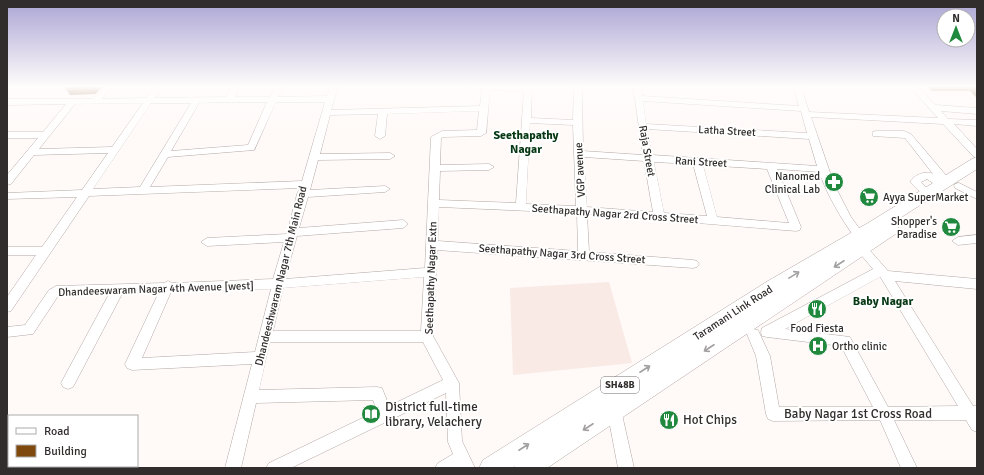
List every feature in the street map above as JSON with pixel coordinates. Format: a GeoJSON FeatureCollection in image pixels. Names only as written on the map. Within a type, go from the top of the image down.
{"type":"FeatureCollection","features":[{"type":"Feature","properties":{"kind":"main road","name":"Taramani Link Road"},"geometry":{"type":"LineString","coordinates":[[526,468],[614,410],[755,322],[939,182],[977,162]]}},
{"type":"Feature","properties":{"kind":"main road","name":"Taramani Link Road"},"geometry":{"type":"LineString","coordinates":[[860,242],[939,182],[977,174]]}},
{"type":"Feature","properties":{"kind":"main road","name":"Taramani Link Road"},"geometry":{"type":"LineString","coordinates":[[492,468],[755,322]]}},
{"type":"Feature","properties":{"kind":"street"},"geometry":{"type":"LineString","coordinates":[[7,182],[12,171],[32,152],[67,108]]}},
{"type":"Feature","properties":{"kind":"street"},"geometry":{"type":"LineString","coordinates":[[7,307],[143,108]]}},
{"type":"Feature","properties":{"kind":"street"},"geometry":{"type":"LineString","coordinates":[[143,190],[192,108]]}},
{"type":"Feature","properties":{"kind":"street"},"geometry":{"type":"LineString","coordinates":[[164,154],[250,149],[269,108]]}},
{"type":"Feature","properties":{"kind":"street","name":"Dhandeeshwaram Nagar 7th Main Road"},"geometry":{"type":"LineString","coordinates":[[233,468],[278,284],[303,189],[327,108]]}},
{"type":"Feature","properties":{"kind":"street"},"geometry":{"type":"LineString","coordinates":[[326,113],[478,108]]}},
{"type":"Feature","properties":{"kind":"street","name":"Seethapathy Nagar Extn"},"geometry":{"type":"LineString","coordinates":[[464,463],[455,442],[452,383],[427,336],[434,203],[435,151],[436,136],[438,134],[481,133],[484,108]]}},
{"type":"Feature","properties":{"kind":"street"},"geometry":{"type":"LineString","coordinates":[[521,208],[526,108]]}},
{"type":"Feature","properties":{"kind":"street","name":"VGP avenue"},"geometry":{"type":"LineString","coordinates":[[577,108],[584,255]]}},
{"type":"Feature","properties":{"kind":"street","name":"Raja Street"},"geometry":{"type":"LineString","coordinates":[[639,108],[659,216]]}},
{"type":"Feature","properties":{"kind":"street"},"geometry":{"type":"LineString","coordinates":[[760,108],[977,123]]}},
{"type":"Feature","properties":{"kind":"street"},"geometry":{"type":"LineString","coordinates":[[805,108],[822,169],[846,219],[860,242],[883,273],[973,413],[977,425]]}},
{"type":"Feature","properties":{"kind":"street"},"geometry":{"type":"LineString","coordinates":[[935,108],[977,155]]}},
{"type":"Feature","properties":{"kind":"street"},"geometry":{"type":"LineString","coordinates":[[937,108],[977,111]]}},
{"type":"Feature","properties":{"kind":"street"},"geometry":{"type":"LineString","coordinates":[[380,136],[383,111]]}},
{"type":"Feature","properties":{"kind":"street"},"geometry":{"type":"LineString","coordinates":[[525,120],[577,123]]}},
{"type":"Feature","properties":{"kind":"street","name":"Latha Street"},"geometry":{"type":"LineString","coordinates":[[642,126],[812,136]]}},
{"type":"Feature","properties":{"kind":"street"},"geometry":{"type":"LineString","coordinates":[[7,135],[46,134]]}},
{"type":"Feature","properties":{"kind":"street"},"geometry":{"type":"LineString","coordinates":[[876,134],[906,134],[939,182],[977,196]]}},
{"type":"Feature","properties":{"kind":"street"},"geometry":{"type":"LineString","coordinates":[[32,152],[114,150]]}},
{"type":"Feature","properties":{"kind":"street","name":"Rani Street"},"geometry":{"type":"LineString","coordinates":[[580,154],[822,169]]}},
{"type":"Feature","properties":{"kind":"street"},"geometry":{"type":"LineString","coordinates":[[313,157],[390,156]]}},
{"type":"Feature","properties":{"kind":"street"},"geometry":{"type":"LineString","coordinates":[[697,162],[712,220]]}},
{"type":"Feature","properties":{"kind":"street","name":"Seethapathy Nagar 2rd Cross Street"},"geometry":{"type":"LineString","coordinates":[[434,203],[582,210],[796,227],[770,166]]}},
{"type":"Feature","properties":{"kind":"street"},"geometry":{"type":"LineString","coordinates":[[435,168],[489,167]]}},
{"type":"Feature","properties":{"kind":"street"},"geometry":{"type":"LineString","coordinates":[[7,196],[143,190],[385,189]]}},
{"type":"Feature","properties":{"kind":"street"},"geometry":{"type":"LineString","coordinates":[[207,242],[403,224]]}},
{"type":"Feature","properties":{"kind":"street"},"geometry":{"type":"LineString","coordinates":[[958,241],[977,239]]}},
{"type":"Feature","properties":{"kind":"street","name":"Seethapathy Nagar 3rd Cross Street"},"geometry":{"type":"LineString","coordinates":[[431,245],[693,264]]}},
{"type":"Feature","properties":{"kind":"street"},"geometry":{"type":"LineString","coordinates":[[7,251],[44,251]]}},
{"type":"Feature","properties":{"kind":"street","name":"Dhandeeswaram Nagar 4th Avenue [west]"},"geometry":{"type":"LineString","coordinates":[[7,332],[29,330],[52,293],[56,291],[168,286],[278,284],[430,272]]}},
{"type":"Feature","properties":{"kind":"street"},"geometry":{"type":"LineString","coordinates":[[755,322],[883,273],[977,284]]}},
{"type":"Feature","properties":{"kind":"street"},"geometry":{"type":"LineString","coordinates":[[168,286],[132,364],[260,358]]}},
{"type":"Feature","properties":{"kind":"street"},"geometry":{"type":"LineString","coordinates":[[68,383],[118,289]]}},
{"type":"Feature","properties":{"kind":"street"},"geometry":{"type":"LineString","coordinates":[[755,322],[845,341],[884,414],[909,468]]}},
{"type":"Feature","properties":{"kind":"street","name":"Baby Nagar 1st Cross Road"},"geometry":{"type":"LineString","coordinates":[[755,322],[773,414],[973,413]]}},
{"type":"Feature","properties":{"kind":"street"},"geometry":{"type":"LineString","coordinates":[[265,337],[427,336]]}},
{"type":"Feature","properties":{"kind":"street"},"geometry":{"type":"LineString","coordinates":[[274,468],[385,413],[452,383]]}},
{"type":"Feature","properties":{"kind":"street"},"geometry":{"type":"LineString","coordinates":[[251,397],[377,393],[385,413]]}},
{"type":"Feature","properties":{"kind":"street"},"geometry":{"type":"LineString","coordinates":[[614,410],[626,468]]}},
{"type":"Feature","properties":{"kind":"street"},"geometry":{"type":"LineString","coordinates":[[443,468],[464,463]]}},
{"type":"Feature","properties":{"kind":"shaded area"},"geometry":{"type":"Polygon","coordinates":[[[609,282],[632,363],[513,375],[510,288],[609,282]]]}},
{"type":"Feature","properties":{"kind":"place","name":"Nanomed Clinical Lab"},"geometry":{"type":"Point","coordinates":[834,182]}},
{"type":"Feature","properties":{"kind":"place","name":"Ayya SuperMarket"},"geometry":{"type":"Point","coordinates":[869,197]}},
{"type":"Feature","properties":{"kind":"place","name":"Shopper's Paradise"},"geometry":{"type":"Point","coordinates":[951,227]}},
{"type":"Feature","properties":{"kind":"place","name":"Food Fiesta"},"geometry":{"type":"Point","coordinates":[817,309]}},
{"type":"Feature","properties":{"kind":"place","name":"Ortho clinic"},"geometry":{"type":"Point","coordinates":[818,346]}},
{"type":"Feature","properties":{"kind":"place","name":"District full-time library, Velachery"},"geometry":{"type":"Point","coordinates":[371,414]}},
{"type":"Feature","properties":{"kind":"place","name":"Hot Chips"},"geometry":{"type":"Point","coordinates":[669,420]}},
{"type":"Feature","properties":{"kind":"district","name":"Seethapathy Nagar"},"geometry":{"type":"Point","coordinates":[526,142]}},
{"type":"Feature","properties":{"kind":"district","name":"Baby Nagar"},"geometry":{"type":"Point","coordinates":[883,301]}}]}
